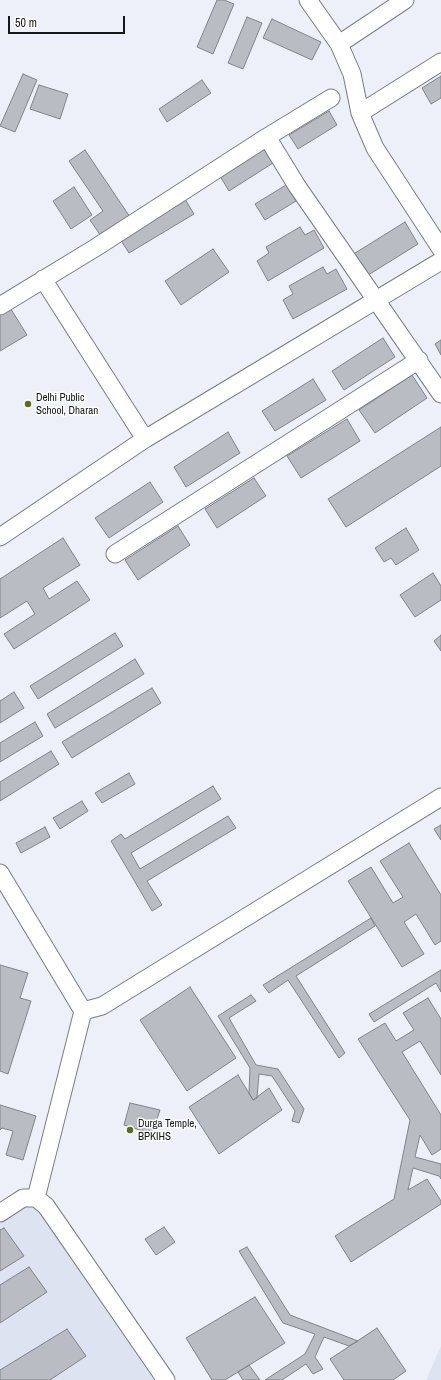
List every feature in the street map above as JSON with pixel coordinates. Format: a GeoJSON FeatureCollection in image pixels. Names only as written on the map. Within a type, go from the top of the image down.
{"type":"FeatureCollection","features":[{"type":"Feature","properties":{"kind":"street"},"geometry":{"type":"LineString","coordinates":[[308,0],[339,44],[352,74],[360,114],[374,148],[441,249]]}},
{"type":"Feature","properties":{"kind":"street"},"geometry":{"type":"LineString","coordinates":[[339,44],[405,0]]}},
{"type":"Feature","properties":{"kind":"street"},"geometry":{"type":"LineString","coordinates":[[360,114],[441,62]]}},
{"type":"Feature","properties":{"kind":"street"},"geometry":{"type":"LineString","coordinates":[[0,306],[95,248],[267,136],[331,98]]}},
{"type":"Feature","properties":{"kind":"street"},"geometry":{"type":"LineString","coordinates":[[267,136],[296,186],[419,360],[441,394]]}},
{"type":"Feature","properties":{"kind":"street"},"geometry":{"type":"LineString","coordinates":[[0,537],[145,439],[441,261]]}},
{"type":"Feature","properties":{"kind":"street"},"geometry":{"type":"LineString","coordinates":[[43,279],[145,439]]}},
{"type":"Feature","properties":{"kind":"street"},"geometry":{"type":"LineString","coordinates":[[115,554],[419,360]]}},
{"type":"Feature","properties":{"kind":"street"},"geometry":{"type":"LineString","coordinates":[[83,1011],[102,1006],[441,797]]}},
{"type":"Feature","properties":{"kind":"street"},"geometry":{"type":"LineString","coordinates":[[0,873],[83,1011],[36,1198]]}},
{"type":"Feature","properties":{"kind":"street"},"geometry":{"type":"LineString","coordinates":[[0,1213],[23,1198],[36,1198],[46,1206],[166,1380]]}},
{"type":"Feature","properties":{"kind":"shaded area"},"geometry":{"type":"Polygon","coordinates":[[[36,1198],[166,1380],[0,1380],[0,1213],[36,1198]]]}},
{"type":"Feature","properties":{"kind":"shaded area"},"geometry":{"type":"Polygon","coordinates":[[[441,1346],[441,1380],[426,1380],[441,1346]]]}},
{"type":"Feature","properties":{"kind":"building"},"geometry":{"type":"Polygon","coordinates":[[[217,0],[224,0],[234,4],[213,54],[197,47],[217,0]]]}},
{"type":"Feature","properties":{"kind":"building"},"geometry":{"type":"Polygon","coordinates":[[[247,17],[262,23],[243,69],[228,63],[247,17]]]}},
{"type":"Feature","properties":{"kind":"building"},"geometry":{"type":"Polygon","coordinates":[[[272,19],[321,42],[312,60],[263,38],[272,19]]]}},
{"type":"Feature","properties":{"kind":"building"},"geometry":{"type":"Polygon","coordinates":[[[23,74],[37,80],[15,132],[0,126],[23,74]]]}},
{"type":"Feature","properties":{"kind":"building"},"geometry":{"type":"Polygon","coordinates":[[[441,76],[441,98],[431,104],[422,88],[441,76]]]}},
{"type":"Feature","properties":{"kind":"building"},"geometry":{"type":"Polygon","coordinates":[[[202,80],[211,93],[167,122],[159,109],[202,80]]]}},
{"type":"Feature","properties":{"kind":"building"},"geometry":{"type":"Polygon","coordinates":[[[39,85],[68,94],[60,119],[30,109],[39,85]]]}},
{"type":"Feature","properties":{"kind":"building"},"geometry":{"type":"Polygon","coordinates":[[[329,111],[337,125],[298,149],[289,135],[329,111]]]}},
{"type":"Feature","properties":{"kind":"building"},"geometry":{"type":"Polygon","coordinates":[[[264,148],[273,163],[229,191],[220,176],[264,148]]]}},
{"type":"Feature","properties":{"kind":"building"},"geometry":{"type":"Polygon","coordinates":[[[85,150],[130,217],[101,236],[90,220],[103,211],[69,161],[85,150]]]}},
{"type":"Feature","properties":{"kind":"building"},"geometry":{"type":"Polygon","coordinates":[[[286,185],[296,201],[265,220],[255,204],[286,185]]]}},
{"type":"Feature","properties":{"kind":"building"},"geometry":{"type":"Polygon","coordinates":[[[74,187],[92,215],[71,229],[53,201],[74,187]]]}},
{"type":"Feature","properties":{"kind":"building"},"geometry":{"type":"Polygon","coordinates":[[[185,199],[194,214],[129,253],[120,239],[185,199]]]}},
{"type":"Feature","properties":{"kind":"building"},"geometry":{"type":"Polygon","coordinates":[[[405,222],[418,244],[365,277],[352,255],[405,222]]]}},
{"type":"Feature","properties":{"kind":"building"},"geometry":{"type":"Polygon","coordinates":[[[300,227],[305,235],[314,230],[324,248],[268,281],[257,261],[269,253],[266,247],[300,227]]]}},
{"type":"Feature","properties":{"kind":"building"},"geometry":{"type":"Polygon","coordinates":[[[213,249],[229,272],[181,305],[165,281],[213,249]]]}},
{"type":"Feature","properties":{"kind":"building"},"geometry":{"type":"Polygon","coordinates":[[[323,267],[327,274],[336,269],[347,289],[293,319],[283,300],[293,294],[289,286],[323,267]]]}},
{"type":"Feature","properties":{"kind":"building"},"geometry":{"type":"Polygon","coordinates":[[[9,306],[27,335],[0,351],[0,312],[9,306]]]}},
{"type":"Feature","properties":{"kind":"building"},"geometry":{"type":"Polygon","coordinates":[[[383,338],[395,357],[344,390],[332,371],[383,338]]]}},
{"type":"Feature","properties":{"kind":"building"},"geometry":{"type":"Polygon","coordinates":[[[441,340],[441,355],[435,344],[441,340]]]}},
{"type":"Feature","properties":{"kind":"building"},"geometry":{"type":"Polygon","coordinates":[[[412,375],[427,398],[375,433],[359,410],[412,375]]]}},
{"type":"Feature","properties":{"kind":"building"},"geometry":{"type":"Polygon","coordinates":[[[313,379],[326,400],[275,431],[262,411],[313,379]]]}},
{"type":"Feature","properties":{"kind":"building"},"geometry":{"type":"Polygon","coordinates":[[[347,419],[360,441],[301,478],[287,456],[347,419]]]}},
{"type":"Feature","properties":{"kind":"building"},"geometry":{"type":"Polygon","coordinates":[[[441,427],[441,466],[346,527],[328,499],[441,427]]]}},
{"type":"Feature","properties":{"kind":"building"},"geometry":{"type":"Polygon","coordinates":[[[228,432],[240,453],[186,487],[174,467],[228,432]]]}},
{"type":"Feature","properties":{"kind":"building"},"geometry":{"type":"Polygon","coordinates":[[[254,478],[266,496],[217,528],[205,509],[254,478]]]}},
{"type":"Feature","properties":{"kind":"building"},"geometry":{"type":"Polygon","coordinates":[[[150,482],[163,502],[109,538],[95,518],[150,482]]]}},
{"type":"Feature","properties":{"kind":"building"},"geometry":{"type":"Polygon","coordinates":[[[178,526],[190,545],[138,580],[125,560],[178,526]]]}},
{"type":"Feature","properties":{"kind":"building"},"geometry":{"type":"Polygon","coordinates":[[[406,528],[419,550],[396,565],[391,558],[384,562],[375,548],[406,528]]]}},
{"type":"Feature","properties":{"kind":"building"},"geometry":{"type":"Polygon","coordinates":[[[63,538],[80,565],[43,588],[49,599],[77,581],[90,600],[14,649],[4,634],[35,614],[27,601],[0,618],[0,579],[63,538]]]}},
{"type":"Feature","properties":{"kind":"building"},"geometry":{"type":"Polygon","coordinates":[[[433,573],[441,586],[441,600],[415,617],[400,595],[433,573]]]}},
{"type":"Feature","properties":{"kind":"building"},"geometry":{"type":"Polygon","coordinates":[[[115,633],[123,646],[38,699],[30,686],[115,633]]]}},
{"type":"Feature","properties":{"kind":"building"},"geometry":{"type":"Polygon","coordinates":[[[441,635],[441,651],[434,641],[441,635]]]}},
{"type":"Feature","properties":{"kind":"building"},"geometry":{"type":"Polygon","coordinates":[[[135,659],[144,674],[55,728],[47,714],[135,659]]]}},
{"type":"Feature","properties":{"kind":"building"},"geometry":{"type":"Polygon","coordinates":[[[152,688],[161,703],[72,758],[62,742],[152,688]]]}},
{"type":"Feature","properties":{"kind":"building"},"geometry":{"type":"Polygon","coordinates":[[[14,692],[24,708],[0,723],[0,701],[14,692]]]}},
{"type":"Feature","properties":{"kind":"building"},"geometry":{"type":"Polygon","coordinates":[[[35,722],[43,736],[0,762],[0,743],[35,722]]]}},
{"type":"Feature","properties":{"kind":"building"},"geometry":{"type":"Polygon","coordinates":[[[51,751],[59,764],[0,801],[0,782],[51,751]]]}},
{"type":"Feature","properties":{"kind":"building"},"geometry":{"type":"Polygon","coordinates":[[[129,773],[135,784],[102,803],[95,793],[129,773]]]}},
{"type":"Feature","properties":{"kind":"building"},"geometry":{"type":"Polygon","coordinates":[[[213,786],[221,799],[131,853],[140,869],[228,816],[236,828],[147,881],[162,905],[152,911],[111,841],[121,834],[125,839],[213,786]]]}},
{"type":"Feature","properties":{"kind":"building"},"geometry":{"type":"Polygon","coordinates":[[[82,801],[88,811],[60,829],[53,818],[82,801]]]}},
{"type":"Feature","properties":{"kind":"building"},"geometry":{"type":"Polygon","coordinates":[[[441,825],[441,840],[434,829],[441,825]]]}},
{"type":"Feature","properties":{"kind":"building"},"geometry":{"type":"Polygon","coordinates":[[[45,827],[50,837],[21,853],[16,843],[45,827]]]}},
{"type":"Feature","properties":{"kind":"building"},"geometry":{"type":"Polygon","coordinates":[[[409,843],[441,895],[441,941],[435,945],[416,914],[404,922],[424,954],[402,967],[348,881],[371,867],[393,903],[403,897],[380,861],[409,843]]]}},
{"type":"Feature","properties":{"kind":"building"},"geometry":{"type":"Polygon","coordinates":[[[371,918],[375,926],[296,976],[345,1053],[339,1058],[288,980],[269,993],[263,985],[371,918]]]}},
{"type":"Feature","properties":{"kind":"building"},"geometry":{"type":"Polygon","coordinates":[[[0,965],[28,973],[20,998],[31,1001],[8,1074],[0,1071],[0,965]]]}},
{"type":"Feature","properties":{"kind":"building"},"geometry":{"type":"Polygon","coordinates":[[[441,970],[441,992],[436,983],[374,1022],[369,1014],[441,970]]]}},
{"type":"Feature","properties":{"kind":"building"},"geometry":{"type":"Polygon","coordinates":[[[190,987],[236,1058],[187,1091],[140,1020],[190,987]]]}},
{"type":"Feature","properties":{"kind":"building"},"geometry":{"type":"Polygon","coordinates":[[[251,995],[256,1001],[229,1018],[256,1065],[278,1069],[304,1109],[299,1123],[292,1121],[295,1111],[272,1076],[259,1074],[257,1098],[253,1100],[249,1093],[250,1068],[218,1016],[251,995]]]}},
{"type":"Feature","properties":{"kind":"building"},"geometry":{"type":"Polygon","coordinates":[[[428,998],[441,1019],[441,1075],[420,1041],[402,1052],[441,1115],[441,1149],[432,1155],[420,1135],[415,1157],[441,1164],[441,1179],[439,1176],[413,1168],[408,1190],[427,1179],[441,1201],[441,1204],[351,1262],[335,1236],[394,1199],[410,1120],[358,1039],[385,1023],[396,1041],[414,1030],[403,1013],[428,998]]]}},
{"type":"Feature","properties":{"kind":"building"},"geometry":{"type":"Polygon","coordinates":[[[238,1075],[253,1100],[269,1088],[282,1110],[219,1154],[189,1107],[238,1075]]]}},
{"type":"Feature","properties":{"kind":"building"},"geometry":{"type":"Polygon","coordinates":[[[130,1103],[160,1110],[152,1134],[124,1125],[130,1103]]]}},
{"type":"Feature","properties":{"kind":"building"},"geometry":{"type":"Polygon","coordinates":[[[0,1105],[36,1116],[23,1160],[6,1155],[13,1131],[2,1128],[0,1130],[0,1105]]]}},
{"type":"Feature","properties":{"kind":"building"},"geometry":{"type":"Polygon","coordinates":[[[164,1227],[175,1242],[156,1255],[145,1239],[164,1227]]]}},
{"type":"Feature","properties":{"kind":"building"},"geometry":{"type":"Polygon","coordinates":[[[4,1228],[24,1256],[0,1271],[0,1230],[4,1228]]]}},
{"type":"Feature","properties":{"kind":"building"},"geometry":{"type":"Polygon","coordinates":[[[247,1247],[290,1315],[358,1341],[349,1346],[324,1337],[315,1357],[323,1369],[313,1374],[306,1364],[282,1380],[265,1380],[305,1354],[315,1334],[283,1323],[239,1251],[247,1247]]]}},
{"type":"Feature","properties":{"kind":"building"},"geometry":{"type":"Polygon","coordinates":[[[29,1267],[47,1292],[0,1323],[0,1285],[29,1267]]]}},
{"type":"Feature","properties":{"kind":"building"},"geometry":{"type":"Polygon","coordinates":[[[255,1297],[285,1343],[225,1380],[212,1380],[186,1338],[255,1297]]]}},
{"type":"Feature","properties":{"kind":"building"},"geometry":{"type":"Polygon","coordinates":[[[377,1328],[406,1371],[393,1380],[344,1380],[330,1359],[377,1328]]]}},
{"type":"Feature","properties":{"kind":"building"},"geometry":{"type":"Polygon","coordinates":[[[67,1329],[86,1356],[50,1380],[0,1380],[0,1370],[67,1329]]]}},
{"type":"Feature","properties":{"kind":"building"},"geometry":{"type":"Polygon","coordinates":[[[249,1365],[260,1380],[243,1380],[238,1372],[249,1365]]]}},
{"type":"Feature","properties":{"kind":"place","name":"Delhi Public School, Dharan"},"geometry":{"type":"Point","coordinates":[28,404]}},
{"type":"Feature","properties":{"kind":"place","name":"Durga Temple, BPKIHS"},"geometry":{"type":"Point","coordinates":[130,1130]}}]}
